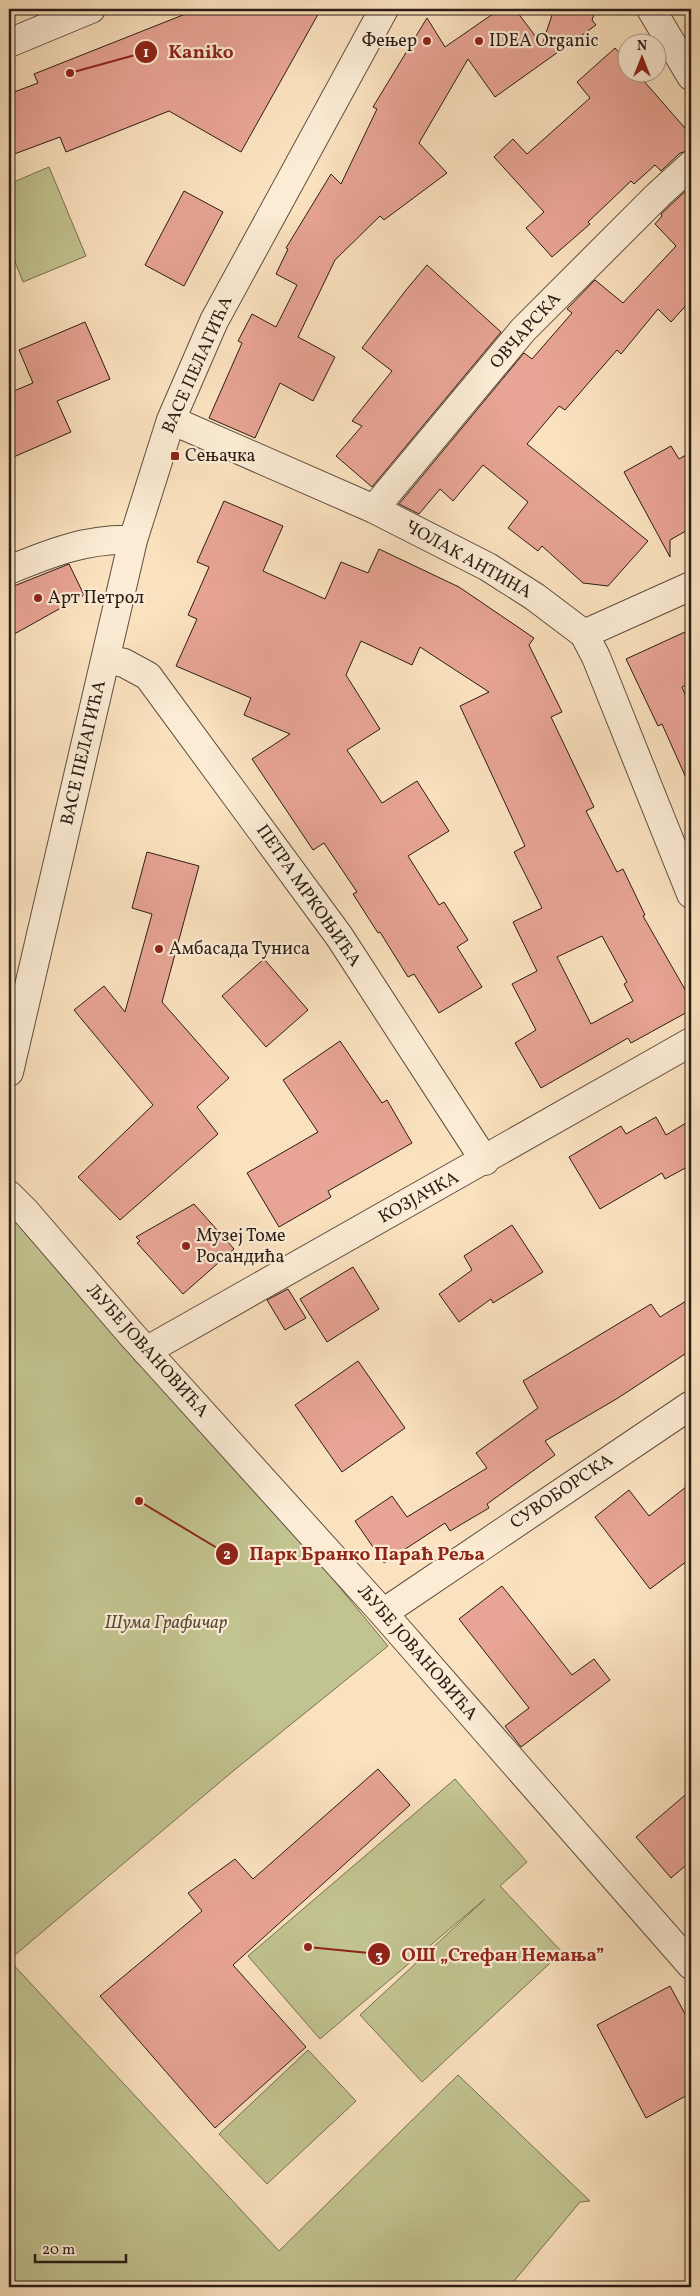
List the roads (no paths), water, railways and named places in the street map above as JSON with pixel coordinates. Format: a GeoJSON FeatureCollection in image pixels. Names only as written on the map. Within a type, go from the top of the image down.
{"type":"FeatureCollection","features":[{"type":"Feature","properties":{"kind":"street"},"geometry":{"type":"LineString","coordinates":[[9,43],[91,9]]}},
{"type":"Feature","properties":{"kind":"street","name":"ВАСЕ ПЕЛАГИЋА"},"geometry":{"type":"LineString","coordinates":[[9,1072],[133,540],[171,420],[214,321],[384,9]]}},
{"type":"Feature","properties":{"kind":"street"},"geometry":{"type":"LineString","coordinates":[[651,9],[691,76]]}},
{"type":"Feature","properties":{"kind":"street","name":"ОВЧАРСКА"},"geometry":{"type":"LineString","coordinates":[[374,509],[522,330],[658,195],[691,165]]}},
{"type":"Feature","properties":{"kind":"street","name":"ЧОЛАК АНТИНА"},"geometry":{"type":"LineString","coordinates":[[171,420],[374,509],[488,567],[536,597],[584,634],[596,657],[691,894]]}},
{"type":"Feature","properties":{"kind":"street"},"geometry":{"type":"LineString","coordinates":[[9,570],[55,550],[90,542],[114,539],[133,540]]}},
{"type":"Feature","properties":{"kind":"street"},"geometry":{"type":"LineString","coordinates":[[584,634],[691,586]]}},
{"type":"Feature","properties":{"kind":"street","name":"ПЕТРА МРКОЊИЋА"},"geometry":{"type":"LineString","coordinates":[[106,659],[124,663],[148,676],[339,936],[484,1161]]}},
{"type":"Feature","properties":{"kind":"street","name":"КОЗЈАЧКА"},"geometry":{"type":"LineString","coordinates":[[146,1351],[691,1042]]}},
{"type":"Feature","properties":{"kind":"street","name":"ЉУБЕ ЈОВАНОВИЋА"},"geometry":{"type":"LineString","coordinates":[[9,1195],[146,1351],[383,1613],[689,1957]]}},
{"type":"Feature","properties":{"kind":"street","name":"СУВОБОРСКА"},"geometry":{"type":"LineString","coordinates":[[383,1613],[691,1405]]}},
{"type":"Feature","properties":{"kind":"place","name":"Фењер"},"geometry":{"type":"Point","coordinates":[427,41]}},
{"type":"Feature","properties":{"kind":"place","name":"IDEA Organic"},"geometry":{"type":"Point","coordinates":[479,41]}},
{"type":"Feature","properties":{"kind":"place","name":"Kaniko"},"geometry":{"type":"Point","coordinates":[70,73]}},
{"type":"Feature","properties":{"kind":"place","name":"Сењачка"},"geometry":{"type":"Point","coordinates":[175,456]}},
{"type":"Feature","properties":{"kind":"place","name":"Арт Петрол"},"geometry":{"type":"Point","coordinates":[38,598]}},
{"type":"Feature","properties":{"kind":"place","name":"Амбасада Туниса"},"geometry":{"type":"Point","coordinates":[159,949]}},
{"type":"Feature","properties":{"kind":"place","name":"Музеј Томе Росандића"},"geometry":{"type":"Point","coordinates":[186,1246]}},
{"type":"Feature","properties":{"kind":"place","name":"Парк Бранко Параћ Реља"},"geometry":{"type":"Point","coordinates":[139,1501]}},
{"type":"Feature","properties":{"kind":"place","name":"ОШ „Стефан Немања”"},"geometry":{"type":"Point","coordinates":[308,1947]}},
{"type":"Feature","properties":{"kind":"park label","name":"Шума Графичар"},"geometry":{"type":"Point","coordinates":[166,1623]}}]}
